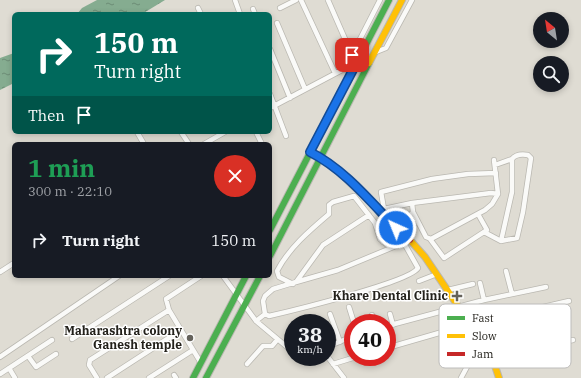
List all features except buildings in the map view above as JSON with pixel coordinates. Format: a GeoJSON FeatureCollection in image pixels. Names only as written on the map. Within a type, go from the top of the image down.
{"type":"FeatureCollection","features":[{"type":"Feature","properties":{"kind":"main road"},"geometry":{"type":"LineString","coordinates":[[272,226],[389,0]]}},
{"type":"Feature","properties":{"kind":"main road"},"geometry":{"type":"LineString","coordinates":[[272,252],[402,0]]}},
{"type":"Feature","properties":{"kind":"main road"},"geometry":{"type":"LineString","coordinates":[[310,152],[334,167],[360,190],[396,228],[409,239],[457,304]]}},
{"type":"Feature","properties":{"kind":"main road"},"geometry":{"type":"LineString","coordinates":[[193,378],[245,278]]}},
{"type":"Feature","properties":{"kind":"main road"},"geometry":{"type":"LineString","coordinates":[[206,378],[259,278]]}},
{"type":"Feature","properties":{"kind":"main road"},"geometry":{"type":"LineString","coordinates":[[495,368],[499,378]]}},
{"type":"Feature","properties":{"kind":"street"},"geometry":{"type":"LineString","coordinates":[[235,0],[239,12]]}},
{"type":"Feature","properties":{"kind":"street"},"geometry":{"type":"LineString","coordinates":[[280,8],[296,0]]}},
{"type":"Feature","properties":{"kind":"street"},"geometry":{"type":"LineString","coordinates":[[301,0],[335,73]]}},
{"type":"Feature","properties":{"kind":"street"},"geometry":{"type":"LineString","coordinates":[[328,0],[356,64]]}},
{"type":"Feature","properties":{"kind":"street"},"geometry":{"type":"LineString","coordinates":[[362,53],[359,41],[380,0]]}},
{"type":"Feature","properties":{"kind":"street"},"geometry":{"type":"LineString","coordinates":[[376,52],[386,48],[412,0]]}},
{"type":"Feature","properties":{"kind":"street"},"geometry":{"type":"LineString","coordinates":[[198,8],[200,12]]}},
{"type":"Feature","properties":{"kind":"street"},"geometry":{"type":"LineString","coordinates":[[277,23],[305,90]]}},
{"type":"Feature","properties":{"kind":"street"},"geometry":{"type":"LineString","coordinates":[[272,54],[290,98]]}},
{"type":"Feature","properties":{"kind":"street"},"geometry":{"type":"LineString","coordinates":[[286,136],[272,107],[335,73],[342,70],[353,70]]}},
{"type":"Feature","properties":{"kind":"street"},"geometry":{"type":"LineString","coordinates":[[212,134],[215,138]]}},
{"type":"Feature","properties":{"kind":"street"},"geometry":{"type":"LineString","coordinates":[[208,142],[222,134]]}},
{"type":"Feature","properties":{"kind":"street"},"geometry":{"type":"LineString","coordinates":[[430,239],[478,214],[492,204],[498,194],[494,163],[512,159],[516,155],[528,155],[531,158],[523,212],[517,238],[501,241],[484,232]]}},
{"type":"Feature","properties":{"kind":"street"},"geometry":{"type":"LineString","coordinates":[[501,241],[512,192],[512,159]]}},
{"type":"Feature","properties":{"kind":"street"},"geometry":{"type":"LineString","coordinates":[[496,173],[468,174],[432,179],[381,192],[384,208],[491,193],[498,194]]}},
{"type":"Feature","properties":{"kind":"street"},"geometry":{"type":"LineString","coordinates":[[294,283],[279,277],[277,271],[301,238],[329,214],[329,206],[333,202],[354,196],[375,223],[378,236],[391,248]]}},
{"type":"Feature","properties":{"kind":"street"},"geometry":{"type":"LineString","coordinates":[[412,203],[413,212],[420,228],[444,258],[484,232],[487,228],[478,214]]}},
{"type":"Feature","properties":{"kind":"street"},"geometry":{"type":"LineString","coordinates":[[383,242],[413,212]]}},
{"type":"Feature","properties":{"kind":"street"},"geometry":{"type":"LineString","coordinates":[[294,283],[323,245],[369,215]]}},
{"type":"Feature","properties":{"kind":"street"},"geometry":{"type":"LineString","coordinates":[[404,243],[415,260],[417,270],[404,276],[322,304],[270,316],[265,314],[263,301],[265,296],[273,289],[338,270],[404,243]]}},
{"type":"Feature","properties":{"kind":"street"},"geometry":{"type":"LineString","coordinates":[[0,272],[12,264]]}},
{"type":"Feature","properties":{"kind":"street"},"geometry":{"type":"LineString","coordinates":[[506,271],[512,294]]}},
{"type":"Feature","properties":{"kind":"street"},"geometry":{"type":"LineString","coordinates":[[419,281],[436,274]]}},
{"type":"Feature","properties":{"kind":"street"},"geometry":{"type":"LineString","coordinates":[[0,357],[116,278]]}},
{"type":"Feature","properties":{"kind":"street"},"geometry":{"type":"LineString","coordinates":[[72,340],[166,278]]}},
{"type":"Feature","properties":{"kind":"street"},"geometry":{"type":"LineString","coordinates":[[198,278],[167,297],[166,302],[169,310],[201,363]]}},
{"type":"Feature","properties":{"kind":"street"},"geometry":{"type":"LineString","coordinates":[[224,278],[256,321],[284,345]]}},
{"type":"Feature","properties":{"kind":"street"},"geometry":{"type":"LineString","coordinates":[[480,283],[484,300]]}},
{"type":"Feature","properties":{"kind":"street"},"geometry":{"type":"LineString","coordinates":[[448,290],[473,284]]}},
{"type":"Feature","properties":{"kind":"street"},"geometry":{"type":"LineString","coordinates":[[470,304],[546,287]]}},
{"type":"Feature","properties":{"kind":"street"},"geometry":{"type":"LineString","coordinates":[[556,304],[569,301]]}},
{"type":"Feature","properties":{"kind":"street"},"geometry":{"type":"LineString","coordinates":[[349,307],[351,314]]}},
{"type":"Feature","properties":{"kind":"street"},"geometry":{"type":"LineString","coordinates":[[97,378],[90,365],[90,360],[169,310]]}},
{"type":"Feature","properties":{"kind":"street"},"geometry":{"type":"LineString","coordinates":[[396,324],[439,312]]}},
{"type":"Feature","properties":{"kind":"street"},"geometry":{"type":"LineString","coordinates":[[256,321],[265,314]]}},
{"type":"Feature","properties":{"kind":"street"},"geometry":{"type":"LineString","coordinates":[[107,378],[181,330]]}},
{"type":"Feature","properties":{"kind":"street"},"geometry":{"type":"LineString","coordinates":[[336,331],[340,342]]}},
{"type":"Feature","properties":{"kind":"street"},"geometry":{"type":"LineString","coordinates":[[396,345],[439,333]]}},
{"type":"Feature","properties":{"kind":"street"},"geometry":{"type":"LineString","coordinates":[[0,374],[52,340]]}},
{"type":"Feature","properties":{"kind":"street"},"geometry":{"type":"LineString","coordinates":[[247,364],[263,346],[272,346],[277,340]]}},
{"type":"Feature","properties":{"kind":"street"},"geometry":{"type":"LineString","coordinates":[[336,344],[344,340]]}},
{"type":"Feature","properties":{"kind":"street"},"geometry":{"type":"LineString","coordinates":[[149,378],[193,350]]}},
{"type":"Feature","properties":{"kind":"street"},"geometry":{"type":"LineString","coordinates":[[28,356],[36,367],[56,354]]}},
{"type":"Feature","properties":{"kind":"street"},"geometry":{"type":"LineString","coordinates":[[335,366],[344,378]]}},
{"type":"Feature","properties":{"kind":"street"},"geometry":{"type":"LineString","coordinates":[[9,368],[15,378]]}},
{"type":"Feature","properties":{"kind":"street"},"geometry":{"type":"LineString","coordinates":[[461,378],[466,368]]}},
{"type":"Feature","properties":{"kind":"water"},"geometry":{"type":"Polygon","coordinates":[[[97,0],[165,0],[145,12],[79,12],[82,8],[97,0]]]}},
{"type":"Feature","properties":{"kind":"water"},"geometry":{"type":"Polygon","coordinates":[[[12,54],[12,84],[0,90],[0,58],[12,54]]]}},
{"type":"Feature","properties":{"kind":"traffic: fast"},"geometry":{"type":"LineString","coordinates":[[272,226],[389,0]]}},
{"type":"Feature","properties":{"kind":"traffic: fast"},"geometry":{"type":"LineString","coordinates":[[272,252],[369,63]]}},
{"type":"Feature","properties":{"kind":"traffic: fast"},"geometry":{"type":"LineString","coordinates":[[193,378],[245,278]]}},
{"type":"Feature","properties":{"kind":"traffic: fast"},"geometry":{"type":"LineString","coordinates":[[206,378],[259,278]]}},
{"type":"Feature","properties":{"kind":"traffic: slow"},"geometry":{"type":"LineString","coordinates":[[369,63],[402,0]]}},
{"type":"Feature","properties":{"kind":"traffic: slow"},"geometry":{"type":"LineString","coordinates":[[410,240],[425,257],[457,304]]}},
{"type":"Feature","properties":{"kind":"traffic: slow"},"geometry":{"type":"LineString","coordinates":[[496,368],[499,378]]}},
{"type":"Feature","properties":{"kind":"traffic: jam"},"geometry":{"type":"LineString","coordinates":[[311,152],[334,167],[410,240]]}},
{"type":"Feature","properties":{"kind":"place","name":"Khare Dental Clinic"},"geometry":{"type":"Point","coordinates":[457,296]}},
{"type":"Feature","properties":{"kind":"place","name":"Maharashtra colony Ganesh temple"},"geometry":{"type":"Point","coordinates":[190,338]}},
{"type":"Feature","properties":{"kind":"route"},"geometry":{"type":"LineString","coordinates":[[352,55],[356,64],[310,152],[316,154],[342,174],[360,190],[396,228]]}}]}
